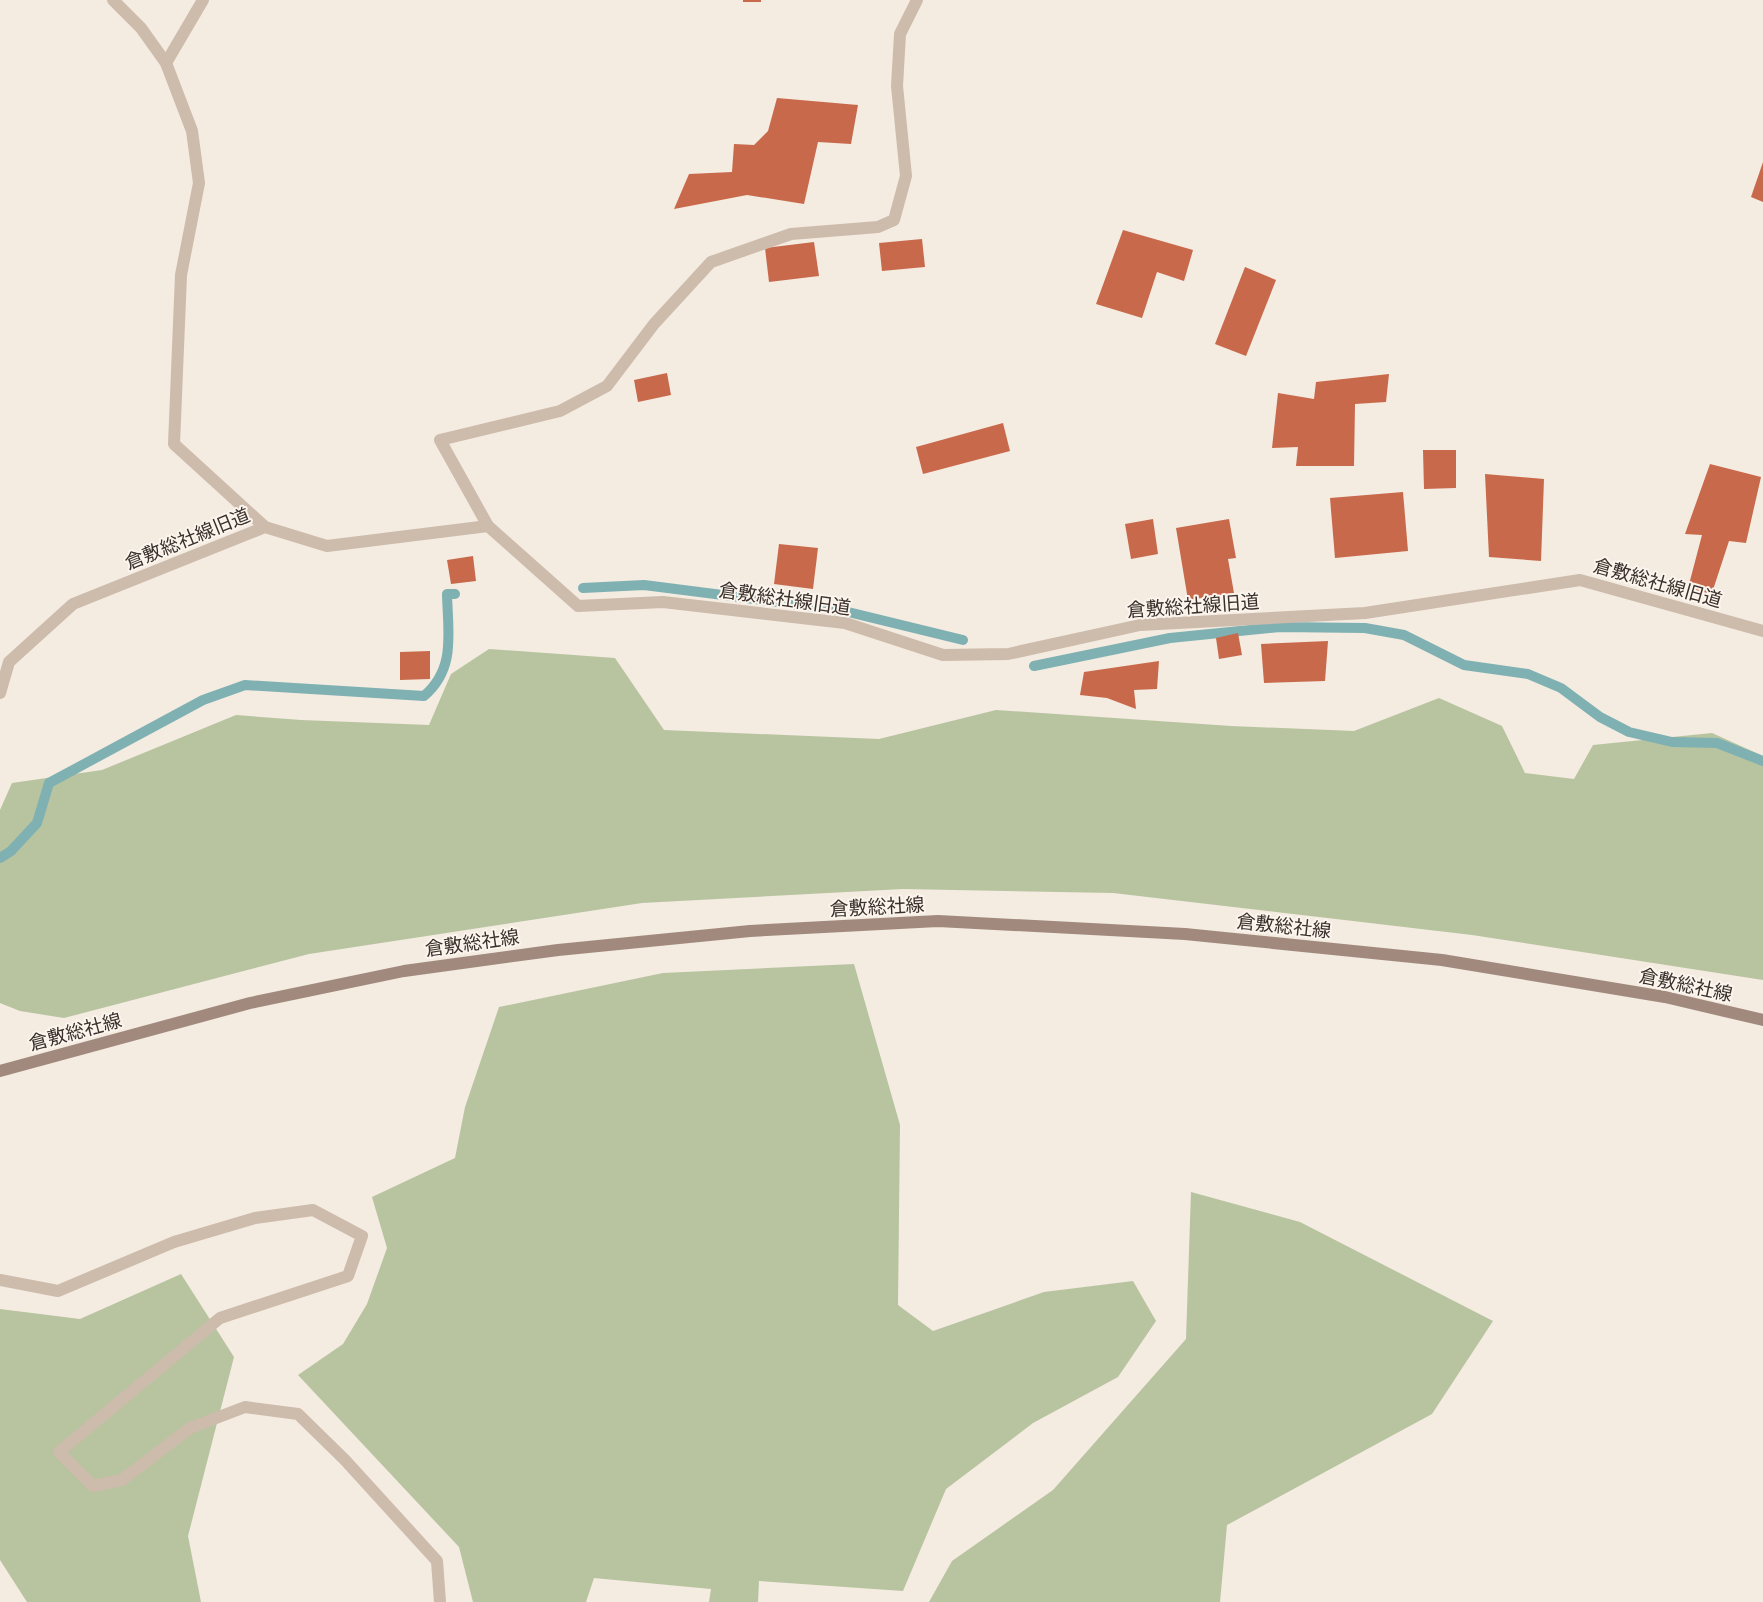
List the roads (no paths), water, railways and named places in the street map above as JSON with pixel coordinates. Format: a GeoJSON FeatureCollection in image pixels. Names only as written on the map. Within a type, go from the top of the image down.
{"type":"FeatureCollection","features":[{"type":"Feature","properties":{"kind":"main road","name":"倉敷総社線"},"geometry":{"type":"LineString","coordinates":[[0,1071],[250,1003],[404,970],[558,950],[731,933],[938,922],[1185,934],[1442,960],[1665,997],[1763,1020]]}},
{"type":"Feature","properties":{"kind":"street"},"geometry":{"type":"LineString","coordinates":[[113,0],[142,28],[166,63],[192,131],[199,183],[181,276],[174,444],[264,528]]}},
{"type":"Feature","properties":{"kind":"street"},"geometry":{"type":"LineString","coordinates":[[166,63],[203,0]]}},
{"type":"Feature","properties":{"kind":"street"},"geometry":{"type":"LineString","coordinates":[[488,526],[440,440],[560,411],[607,386],[654,324],[711,262],[791,234],[878,227],[894,220],[906,176],[897,86],[900,34],[917,0]]}},
{"type":"Feature","properties":{"kind":"street","name":"倉敷総社線旧道"},"geometry":{"type":"LineString","coordinates":[[0,694],[9,662],[74,604],[264,528],[327,546],[488,526],[578,606],[663,602],[845,623],[943,655],[1008,654],[1140,625],[1364,613],[1580,580],[1763,631]]}},
{"type":"Feature","properties":{"kind":"street"},"geometry":{"type":"LineString","coordinates":[[0,1280],[58,1291],[174,1242],[255,1218],[313,1210],[362,1236],[348,1276],[220,1318],[60,1452],[93,1486],[122,1480],[190,1428],[245,1407],[298,1414],[345,1460],[437,1561],[440,1602]]}},
{"type":"Feature","properties":{"kind":"waterway"},"geometry":{"type":"LineString","coordinates":[[583,588],[644,585],[840,610],[963,640]]}},
{"type":"Feature","properties":{"kind":"waterway"},"geometry":{"type":"LineString","coordinates":[[0,858],[11,851],[37,823],[49,783],[203,700],[245,685],[424,696],[434,685],[446,662],[449,636],[447,594],[455,594]]}},
{"type":"Feature","properties":{"kind":"waterway"},"geometry":{"type":"LineString","coordinates":[[1034,666],[1170,638],[1280,627],[1365,628],[1404,635],[1464,665],[1528,674],[1561,688],[1600,717],[1629,732],[1672,742],[1717,743],[1763,761]]}}]}
